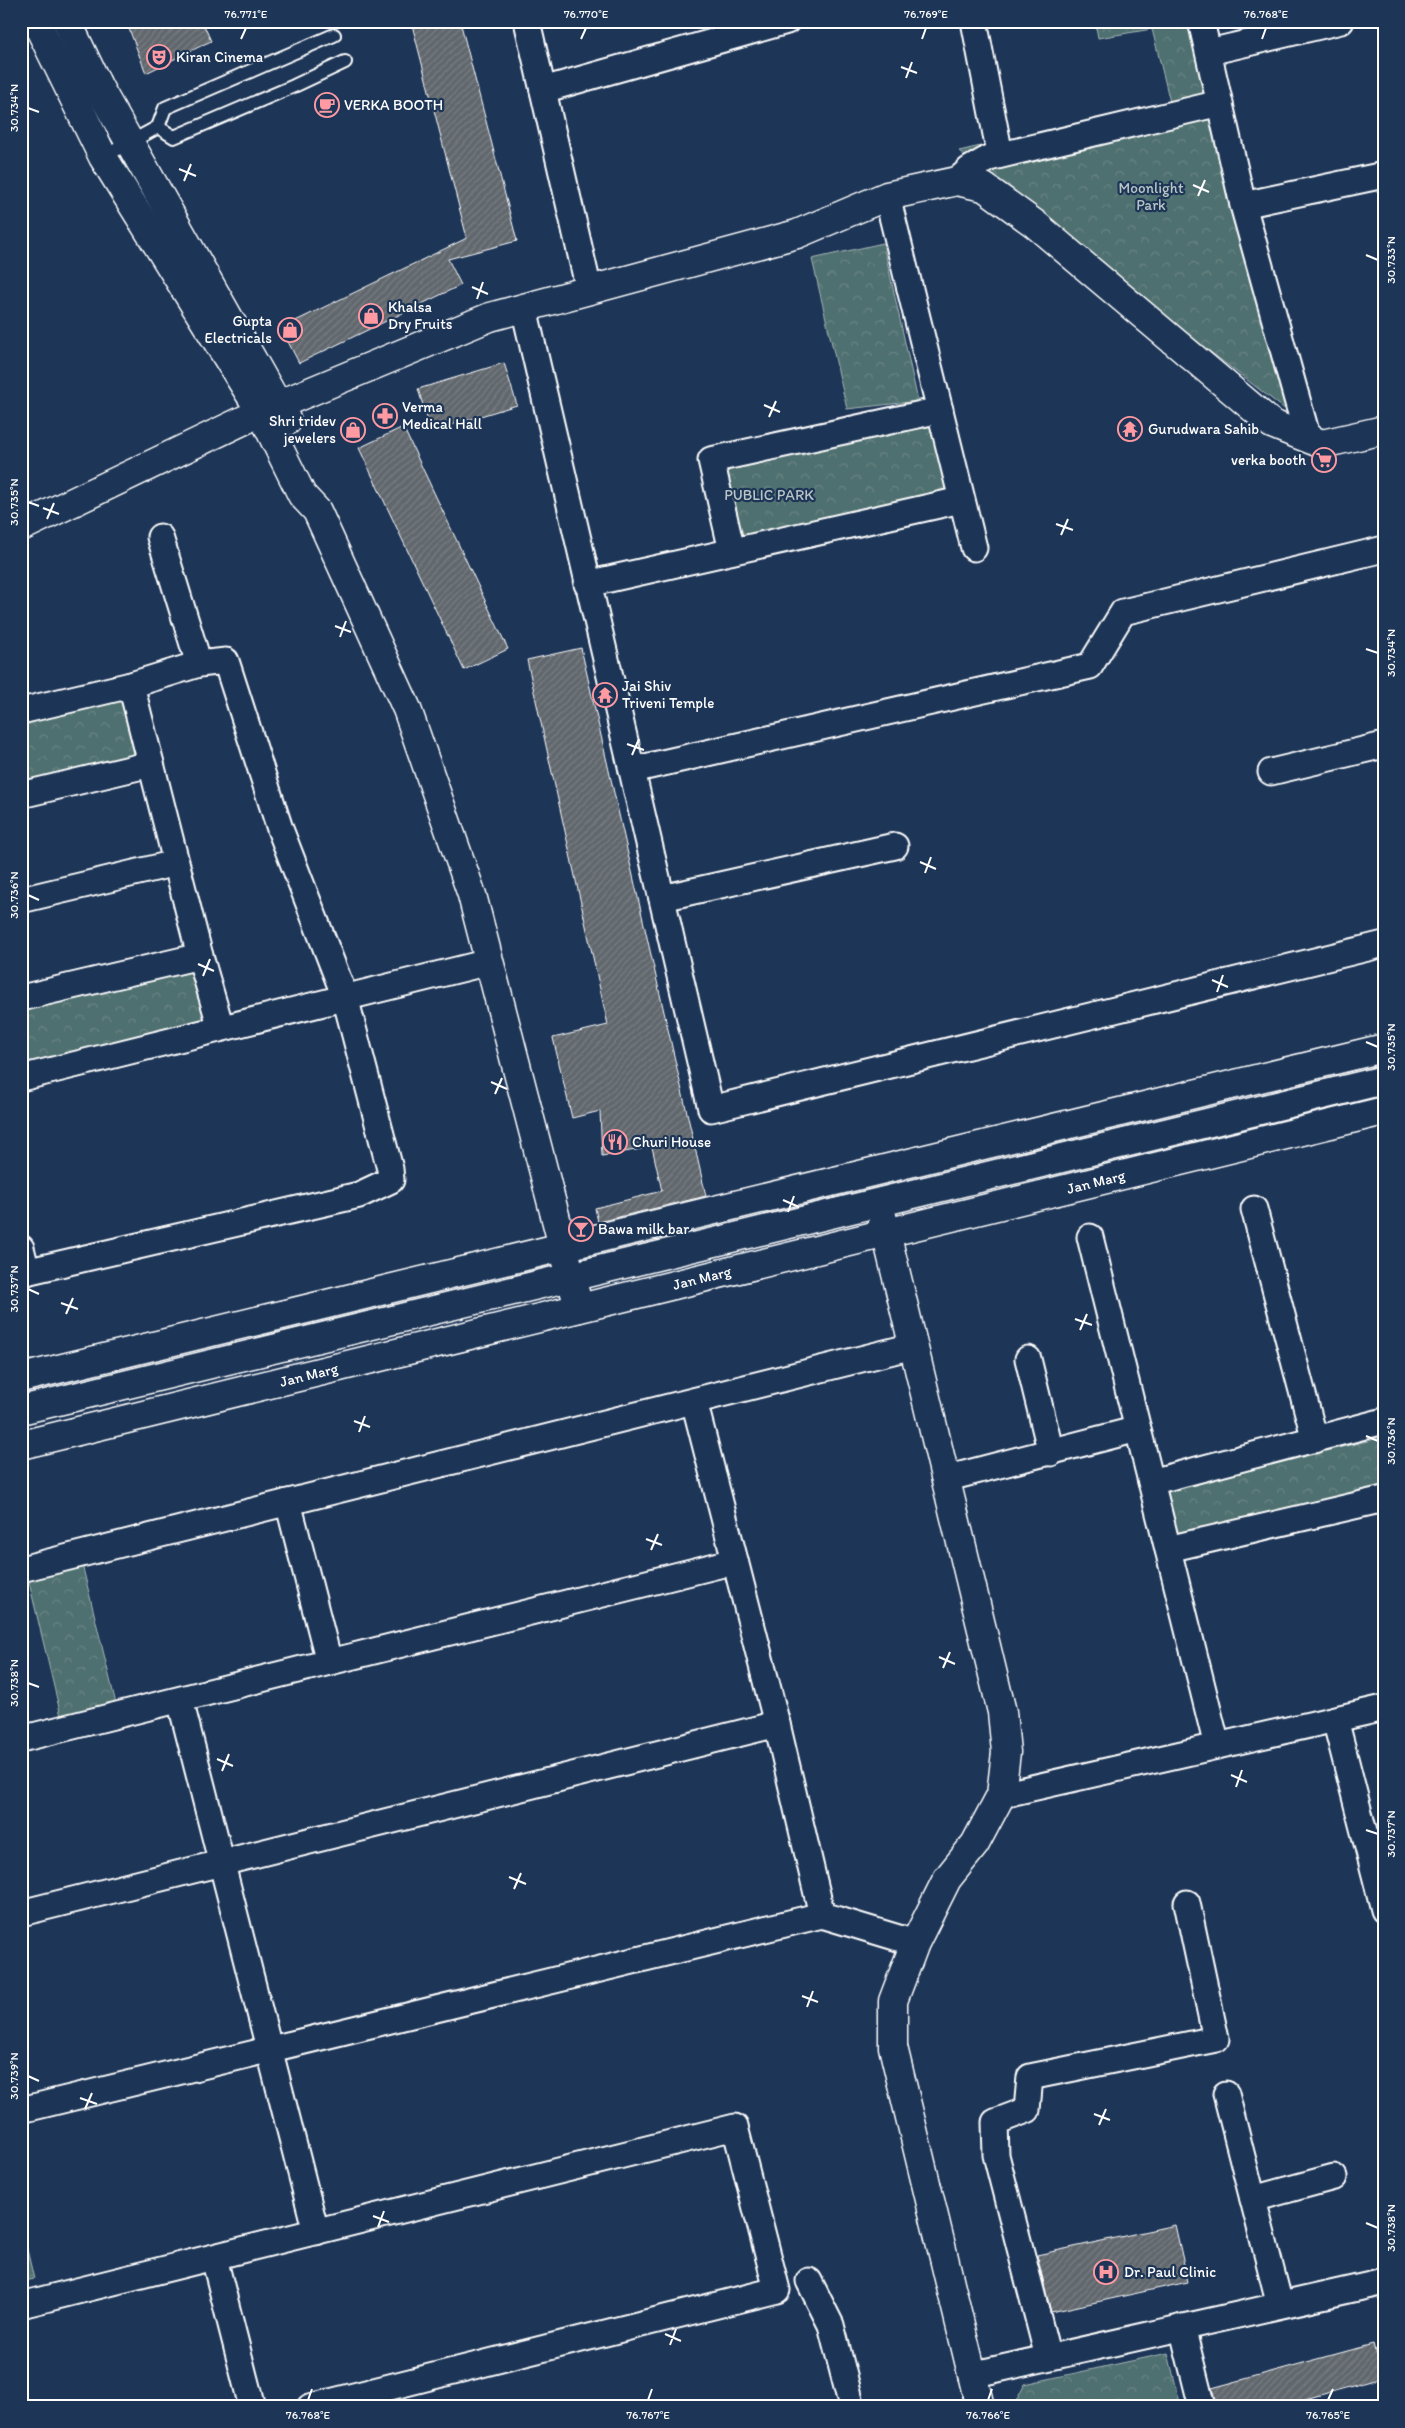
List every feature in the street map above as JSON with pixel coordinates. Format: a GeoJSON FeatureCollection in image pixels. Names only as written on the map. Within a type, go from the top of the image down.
{"type":"FeatureCollection","features":[{"type":"Feature","properties":{"kind":"street"},"geometry":{"type":"LineString","coordinates":[[36,21],[103,157],[270,408]]}},
{"type":"Feature","properties":{"kind":"street"},"geometry":{"type":"LineString","coordinates":[[67,21],[99,88],[130,142],[270,408],[319,492],[317,510],[407,709],[472,895],[580,1308]]}},
{"type":"Feature","properties":{"kind":"street"},"geometry":{"type":"LineString","coordinates":[[527,21],[590,290]]}},
{"type":"Feature","properties":{"kind":"street"},"geometry":{"type":"LineString","coordinates":[[543,90],[786,21]]}},
{"type":"Feature","properties":{"kind":"street"},"geometry":{"type":"LineString","coordinates":[[974,21],[1000,155]]}},
{"type":"Feature","properties":{"kind":"street"},"geometry":{"type":"LineString","coordinates":[[1201,21],[1243,205],[1308,438]]}},
{"type":"Feature","properties":{"kind":"street"},"geometry":{"type":"LineString","coordinates":[[1209,52],[1341,21]]}},
{"type":"Feature","properties":{"kind":"street"},"geometry":{"type":"LineString","coordinates":[[957,181],[980,162],[1000,155],[1220,104]]}},
{"type":"Feature","properties":{"kind":"street"},"geometry":{"type":"LineString","coordinates":[[1243,205],[1384,175]]}},
{"type":"Feature","properties":{"kind":"street"},"geometry":{"type":"LineString","coordinates":[[21,527],[270,408],[490,317],[797,234],[887,196],[957,181],[984,187],[1013,208],[1272,424],[1322,444],[1384,430]]}},
{"type":"Feature","properties":{"kind":"street"},"geometry":{"type":"LineString","coordinates":[[887,196],[974,548]]}},
{"type":"Feature","properties":{"kind":"street"},"geometry":{"type":"LineString","coordinates":[[524,308],[711,1110],[1384,944]]}},
{"type":"Feature","properties":{"kind":"street"},"geometry":{"type":"LineString","coordinates":[[732,552],[711,460],[940,410]]}},
{"type":"Feature","properties":{"kind":"street"},"geometry":{"type":"LineString","coordinates":[[587,584],[961,500]]}},
{"type":"Feature","properties":{"kind":"street"},"geometry":{"type":"LineString","coordinates":[[160,537],[199,664]]}},
{"type":"Feature","properties":{"kind":"street"},"geometry":{"type":"LineString","coordinates":[[632,770],[1090,666],[1123,612],[1384,549]]}},
{"type":"Feature","properties":{"kind":"street"},"geometry":{"type":"LineString","coordinates":[[21,711],[131,685],[199,664],[226,661],[280,828],[345,997],[390,1169],[391,1180],[359,1195],[23,1264]]}},
{"type":"Feature","properties":{"kind":"street"},"geometry":{"type":"LineString","coordinates":[[131,685],[200,956],[221,1028]]}},
{"type":"Feature","properties":{"kind":"street"},"geometry":{"type":"LineString","coordinates":[[1271,772],[1384,745]]}},
{"type":"Feature","properties":{"kind":"street"},"geometry":{"type":"LineString","coordinates":[[21,795],[151,764]]}},
{"type":"Feature","properties":{"kind":"street"},"geometry":{"type":"LineString","coordinates":[[662,898],[895,846]]}},
{"type":"Feature","properties":{"kind":"street"},"geometry":{"type":"LineString","coordinates":[[21,900],[176,863]]}},
{"type":"Feature","properties":{"kind":"street"},"geometry":{"type":"LineString","coordinates":[[21,998],[200,956]]}},
{"type":"Feature","properties":{"kind":"street"},"geometry":{"type":"LineString","coordinates":[[21,1078],[489,962]]}},
{"type":"Feature","properties":{"kind":"street"},"geometry":{"type":"LineString","coordinates":[[21,1378],[1384,1048]]}},
{"type":"Feature","properties":{"kind":"street","name":"Jan Marg"},"geometry":{"type":"LineString","coordinates":[[21,1410],[1384,1080]]}},
{"type":"Feature","properties":{"kind":"street","name":"Jan Marg"},"geometry":{"type":"LineString","coordinates":[[21,1445],[1384,1111]]}},
{"type":"Feature","properties":{"kind":"street"},"geometry":{"type":"LineString","coordinates":[[878,1203],[1002,1712],[1006,1752],[1001,1795],[975,1844],[947,1879],[915,1943],[893,2001],[893,2047],[980,2407]]}},
{"type":"Feature","properties":{"kind":"street"},"geometry":{"type":"LineString","coordinates":[[1254,1209],[1315,1440]]}},
{"type":"Feature","properties":{"kind":"street"},"geometry":{"type":"LineString","coordinates":[[1090,1237],[1218,1746]]}},
{"type":"Feature","properties":{"kind":"street"},"geometry":{"type":"LineString","coordinates":[[21,1569],[913,1346]]}},
{"type":"Feature","properties":{"kind":"street"},"geometry":{"type":"LineString","coordinates":[[1028,1359],[1050,1453]]}},
{"type":"Feature","properties":{"kind":"street"},"geometry":{"type":"LineString","coordinates":[[694,1401],[777,1724],[822,1915]]}},
{"type":"Feature","properties":{"kind":"street"},"geometry":{"type":"LineString","coordinates":[[1151,1482],[1384,1421]]}},
{"type":"Feature","properties":{"kind":"street"},"geometry":{"type":"LineString","coordinates":[[945,1479],[1050,1453],[1138,1428]]}},
{"type":"Feature","properties":{"kind":"street"},"geometry":{"type":"LineString","coordinates":[[1168,1549],[1384,1499]]}},
{"type":"Feature","properties":{"kind":"street"},"geometry":{"type":"LineString","coordinates":[[288,1502],[329,1662]]}},
{"type":"Feature","properties":{"kind":"street"},"geometry":{"type":"LineString","coordinates":[[21,1740],[735,1561]]}},
{"type":"Feature","properties":{"kind":"street"},"geometry":{"type":"LineString","coordinates":[[180,1700],[316,2232]]}},
{"type":"Feature","properties":{"kind":"street"},"geometry":{"type":"LineString","coordinates":[[1001,1795],[1384,1708]]}},
{"type":"Feature","properties":{"kind":"street"},"geometry":{"type":"LineString","coordinates":[[1335,1719],[1384,1910]]}},
{"type":"Feature","properties":{"kind":"street"},"geometry":{"type":"LineString","coordinates":[[21,1913],[777,1724]]}},
{"type":"Feature","properties":{"kind":"street"},"geometry":{"type":"LineString","coordinates":[[1048,2357],[996,2155],[996,2122],[1027,2110],[1030,2077],[1216,2039],[1187,1903]]}},
{"type":"Feature","properties":{"kind":"street"},"geometry":{"type":"LineString","coordinates":[[21,2110],[269,2048],[822,1915],[915,1943]]}},
{"type":"Feature","properties":{"kind":"street"},"geometry":{"type":"LineString","coordinates":[[1226,2094],[1280,2306]]}},
{"type":"Feature","properties":{"kind":"street"},"geometry":{"type":"LineString","coordinates":[[21,2306],[735,2127],[777,2290],[310,2407]]}},
{"type":"Feature","properties":{"kind":"street"},"geometry":{"type":"LineString","coordinates":[[1253,2199],[1334,2177]]}},
{"type":"Feature","properties":{"kind":"street"},"geometry":{"type":"LineString","coordinates":[[214,2258],[252,2407]]}},
{"type":"Feature","properties":{"kind":"street"},"geometry":{"type":"LineString","coordinates":[[809,2282],[832,2325],[852,2407]]}},
{"type":"Feature","properties":{"kind":"street"},"geometry":{"type":"LineString","coordinates":[[971,2375],[1384,2282]]}},
{"type":"Feature","properties":{"kind":"street"},"geometry":{"type":"LineString","coordinates":[[1182,2327],[1202,2407]]}},
{"type":"Feature","properties":{"kind":"lane"},"geometry":{"type":"LineString","coordinates":[[103,157],[158,127],[165,108],[334,35]]}},
{"type":"Feature","properties":{"kind":"lane"},"geometry":{"type":"LineString","coordinates":[[158,127],[174,137],[345,62]]}},
{"type":"Feature","properties":{"kind":"green space","name":"Moonlight Park"},"geometry":{"type":"Polygon","coordinates":[[[1095,21],[1200,21],[1286,410],[1087,257],[959,151],[1170,102],[1152,29],[1098,38],[1095,21]]]}},
{"type":"Feature","properties":{"kind":"green space"},"geometry":{"type":"Polygon","coordinates":[[[883,243],[918,401],[847,409],[812,259],[883,243]]]}},
{"type":"Feature","properties":{"kind":"green space","name":"PUBLIC PARK"},"geometry":{"type":"Polygon","coordinates":[[[940,410],[961,500],[732,551],[711,460],[940,410]]]}},
{"type":"Feature","properties":{"kind":"green space"},"geometry":{"type":"Polygon","coordinates":[[[126,694],[142,758],[21,787],[21,719],[126,694]]]}},
{"type":"Feature","properties":{"kind":"green space"},"geometry":{"type":"Polygon","coordinates":[[[195,963],[213,1036],[21,1083],[21,1006],[195,963]]]}},
{"type":"Feature","properties":{"kind":"green space"},"geometry":{"type":"Polygon","coordinates":[[[1384,1437],[1384,1487],[1176,1536],[1165,1489],[1384,1437]]]}},
{"type":"Feature","properties":{"kind":"green space"},"geometry":{"type":"Polygon","coordinates":[[[82,1564],[116,1704],[61,1716],[27,1574],[82,1564]]]}},
{"type":"Feature","properties":{"kind":"green space"},"geometry":{"type":"Polygon","coordinates":[[[21,2224],[34,2279],[21,2282],[21,2224]]]}},
{"type":"Feature","properties":{"kind":"green space"},"geometry":{"type":"Polygon","coordinates":[[[1168,2353],[1181,2407],[1013,2407],[1025,2384],[1168,2353]]]}},
{"type":"Feature","properties":{"kind":"building","name":"Kiran Cinema"},"geometry":{"type":"Polygon","coordinates":[[[126,21],[202,21],[211,41],[146,73],[126,21]]]}},
{"type":"Feature","properties":{"kind":"building"},"geometry":{"type":"Polygon","coordinates":[[[411,21],[460,21],[517,241],[448,259],[461,285],[299,363],[281,328],[467,238],[411,21]]]}},
{"type":"Feature","properties":{"kind":"building"},"geometry":{"type":"Polygon","coordinates":[[[504,363],[517,405],[431,431],[418,389],[504,363]]]}},
{"type":"Feature","properties":{"kind":"building"},"geometry":{"type":"Polygon","coordinates":[[[403,427],[508,649],[464,670],[359,448],[403,427]]]}},
{"type":"Feature","properties":{"kind":"building"},"geometry":{"type":"Polygon","coordinates":[[[581,648],[706,1196],[598,1222],[595,1208],[662,1191],[652,1147],[602,1156],[600,1111],[572,1118],[553,1038],[608,1025],[527,660],[581,648]]]}},
{"type":"Feature","properties":{"kind":"building"},"geometry":{"type":"Polygon","coordinates":[[[1175,2225],[1188,2282],[1051,2312],[1037,2255],[1175,2225]]]}},
{"type":"Feature","properties":{"kind":"building"},"geometry":{"type":"Polygon","coordinates":[[[1373,2344],[1382,2378],[1276,2407],[1216,2407],[1212,2388],[1373,2344]]]}},
{"type":"Feature","properties":{"kind":"place","name":"Kiran Cinema"},"geometry":{"type":"Point","coordinates":[159,57]}},
{"type":"Feature","properties":{"kind":"place","name":"VERKA BOOTH"},"geometry":{"type":"Point","coordinates":[327,105]}},
{"type":"Feature","properties":{"kind":"place","name":"Khalsa Dry Fruits"},"geometry":{"type":"Point","coordinates":[371,316]}},
{"type":"Feature","properties":{"kind":"place","name":"Gupta Electricals"},"geometry":{"type":"Point","coordinates":[290,330]}},
{"type":"Feature","properties":{"kind":"place","name":"Verma Medical Hall"},"geometry":{"type":"Point","coordinates":[385,416]}},
{"type":"Feature","properties":{"kind":"place","name":"Gurudwara Sahib"},"geometry":{"type":"Point","coordinates":[1130,429]}},
{"type":"Feature","properties":{"kind":"place","name":"Shri tridev jewelers"},"geometry":{"type":"Point","coordinates":[353,430]}},
{"type":"Feature","properties":{"kind":"place","name":"verka booth"},"geometry":{"type":"Point","coordinates":[1324,460]}},
{"type":"Feature","properties":{"kind":"place","name":"Jai Shiv Triveni Temple"},"geometry":{"type":"Point","coordinates":[605,695]}},
{"type":"Feature","properties":{"kind":"place","name":"Churi House"},"geometry":{"type":"Point","coordinates":[615,1142]}},
{"type":"Feature","properties":{"kind":"place","name":"Bawa milk bar"},"geometry":{"type":"Point","coordinates":[581,1229]}},
{"type":"Feature","properties":{"kind":"place","name":"Dr. Paul Clinic"},"geometry":{"type":"Point","coordinates":[1106,2272]}}]}
